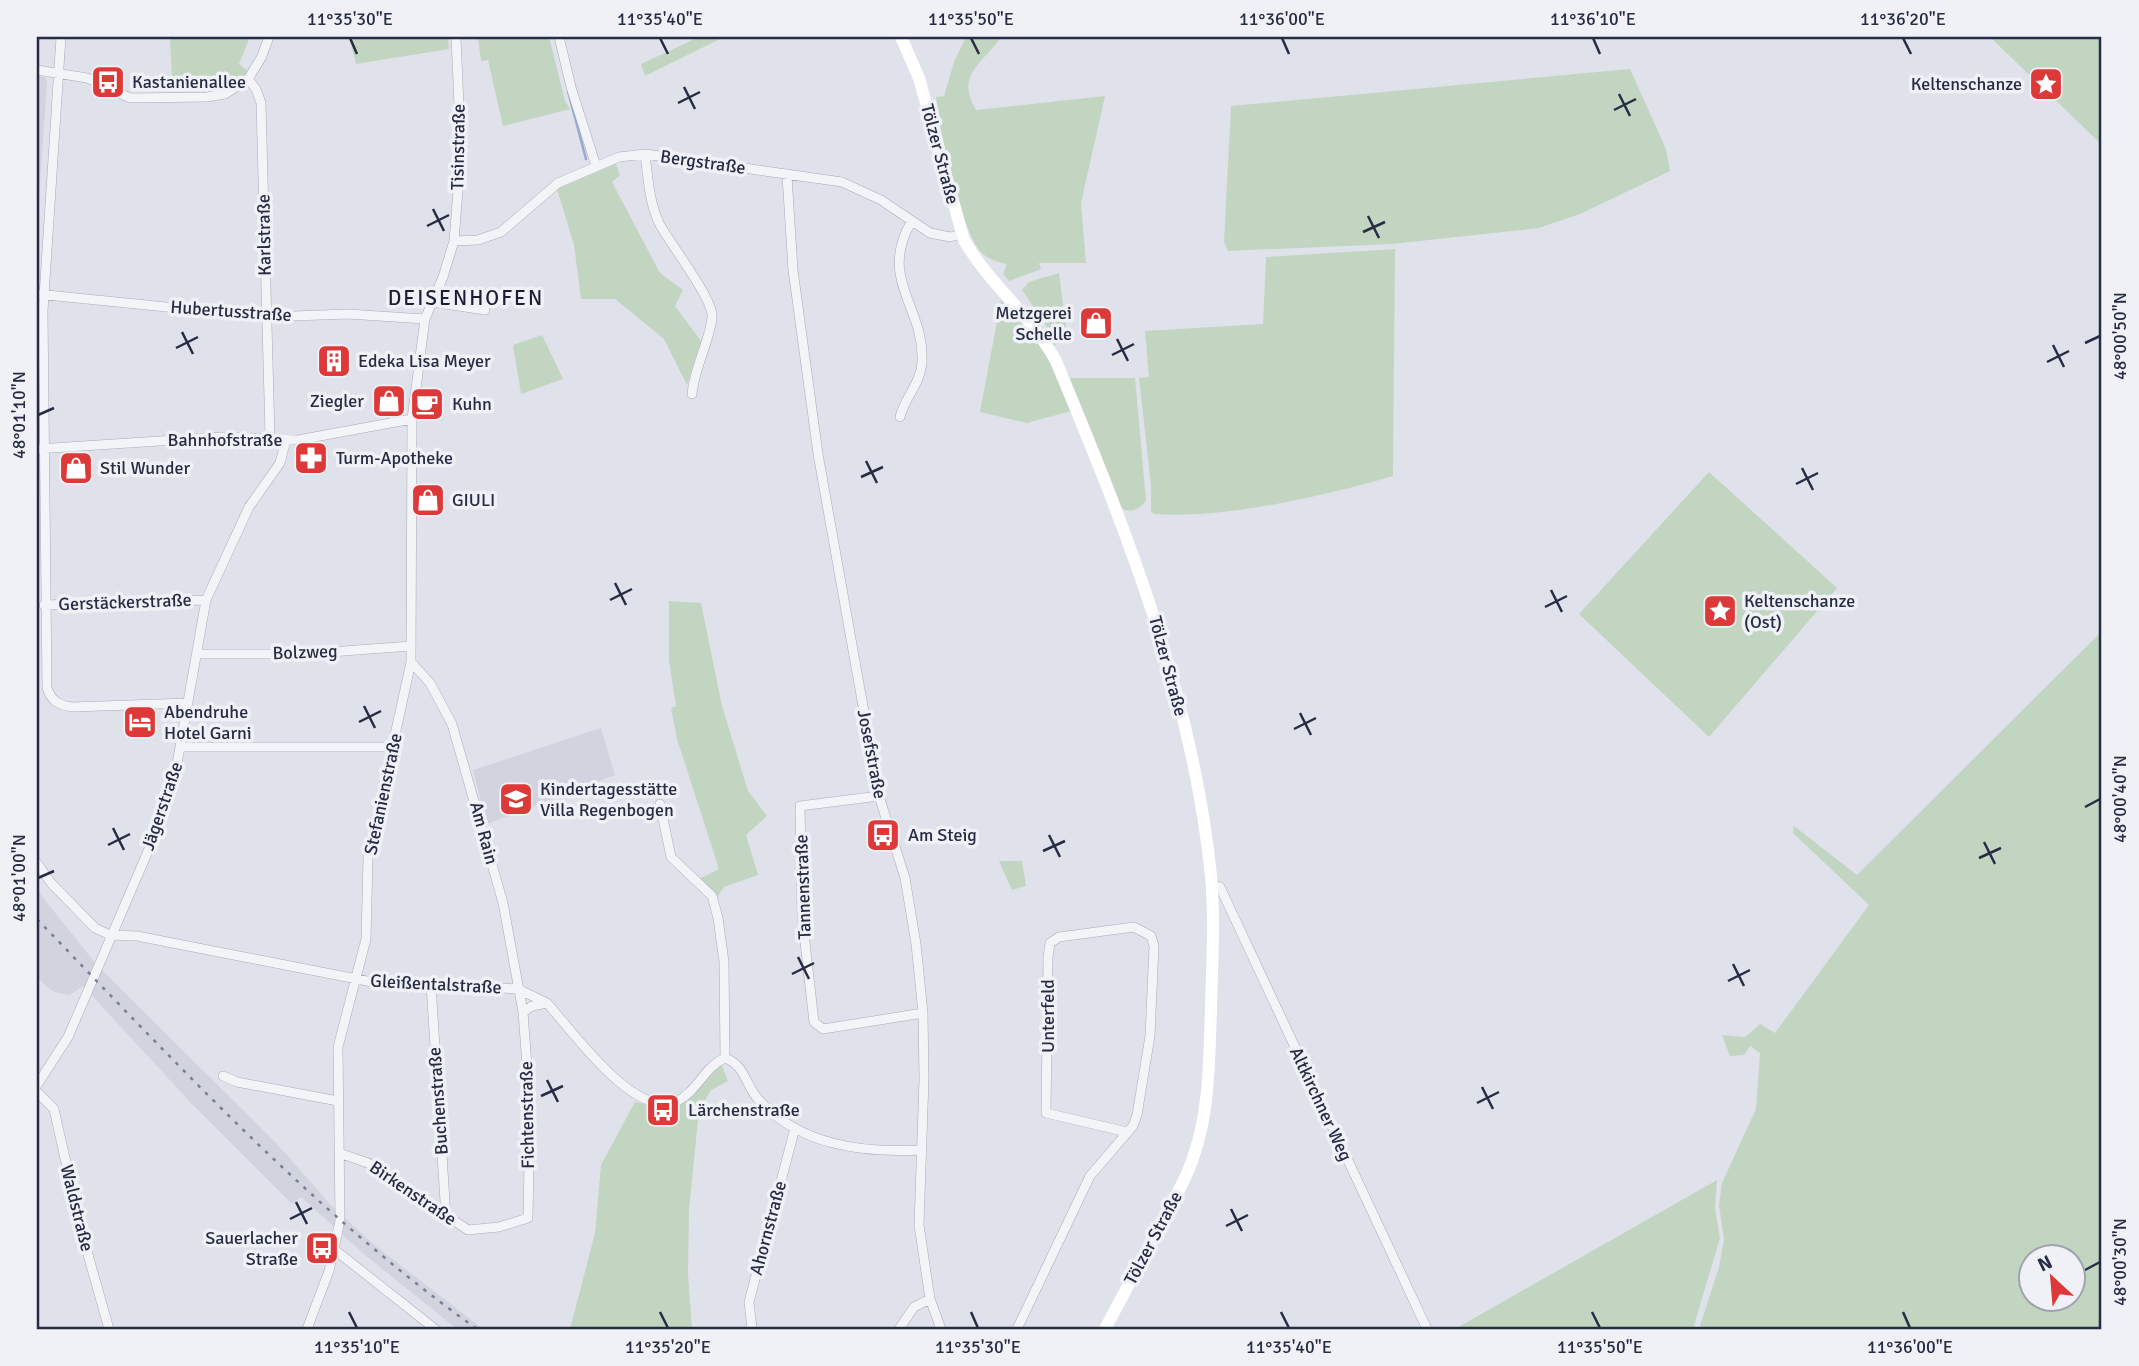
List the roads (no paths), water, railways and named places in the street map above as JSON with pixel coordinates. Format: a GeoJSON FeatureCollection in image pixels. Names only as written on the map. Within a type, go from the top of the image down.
{"type":"FeatureCollection","features":[{"type":"Feature","properties":{"kind":"main road","name":"Tölzer Straße"},"geometry":{"type":"LineString","coordinates":[[901,37],[922,87],[962,234],[976,260],[1044,339],[1120,517],[1154,614],[1182,720],[1204,822],[1211,885],[1208,1077],[1200,1134],[1185,1177],[1105,1329]]}},
{"type":"Feature","properties":{"kind":"street"},"geometry":{"type":"LineString","coordinates":[[61,37],[56,72],[41,294],[40,449],[44,605],[41,640],[47,688],[50,697],[58,705],[72,707],[188,704]]}},
{"type":"Feature","properties":{"kind":"street"},"geometry":{"type":"LineString","coordinates":[[37,70],[87,78],[130,98],[207,97],[225,93],[247,79],[261,58],[268,37]]}},
{"type":"Feature","properties":{"kind":"street","name":"Tisinstraße"},"geometry":{"type":"LineString","coordinates":[[412,419],[425,319],[454,241],[461,152],[456,37]]}},
{"type":"Feature","properties":{"kind":"street"},"geometry":{"type":"LineString","coordinates":[[559,37],[571,88],[596,166]]}},
{"type":"Feature","properties":{"kind":"street","name":"Karlstraße"},"geometry":{"type":"LineString","coordinates":[[247,79],[256,89],[261,103],[270,436]]}},
{"type":"Feature","properties":{"kind":"street"},"geometry":{"type":"LineString","coordinates":[[646,154],[649,190],[658,220],[676,254],[704,293],[712,316],[693,377],[692,394]]}},
{"type":"Feature","properties":{"kind":"street","name":"Bergstraße"},"geometry":{"type":"LineString","coordinates":[[454,241],[478,240],[501,233],[546,190],[619,157],[646,154],[842,182],[881,200],[911,222],[940,236],[962,234]]}},
{"type":"Feature","properties":{"kind":"street","name":"Josefstraße"},"geometry":{"type":"LineString","coordinates":[[787,176],[793,270],[810,400],[879,796],[905,878],[916,944],[923,1013],[919,1224],[930,1300],[941,1329]]}},
{"type":"Feature","properties":{"kind":"street"},"geometry":{"type":"LineString","coordinates":[[900,417],[922,365],[921,342],[898,268],[897,252],[911,222]]}},
{"type":"Feature","properties":{"kind":"street","name":"Hubertusstraße"},"geometry":{"type":"LineString","coordinates":[[41,294],[266,317],[348,314],[425,319]]}},
{"type":"Feature","properties":{"kind":"street"},"geometry":{"type":"LineString","coordinates":[[432,302],[485,310]]}},
{"type":"Feature","properties":{"kind":"street","name":"Bahnhofstraße"},"geometry":{"type":"LineString","coordinates":[[40,449],[270,436],[285,440],[412,419]]}},
{"type":"Feature","properties":{"kind":"street","name":"Stefanienstraße"},"geometry":{"type":"LineString","coordinates":[[307,1329],[335,1251],[342,1205],[338,1047],[369,920],[368,858],[411,662],[412,419]]}},
{"type":"Feature","properties":{"kind":"street","name":"Jägerstraße"},"geometry":{"type":"LineString","coordinates":[[37,1085],[68,1037],[160,821],[181,747],[206,600],[235,533],[280,463],[285,440]]}},
{"type":"Feature","properties":{"kind":"street","name":"Gerstäckerstraße"},"geometry":{"type":"LineString","coordinates":[[44,605],[206,600]]}},
{"type":"Feature","properties":{"kind":"street","name":"Bolzweg"},"geometry":{"type":"LineString","coordinates":[[198,654],[304,653],[411,646]]}},
{"type":"Feature","properties":{"kind":"street","name":"Am Rain"},"geometry":{"type":"LineString","coordinates":[[411,662],[430,683],[452,724],[503,903],[518,989]]}},
{"type":"Feature","properties":{"kind":"street"},"geometry":{"type":"LineString","coordinates":[[407,690],[430,683]]}},
{"type":"Feature","properties":{"kind":"street"},"geometry":{"type":"LineString","coordinates":[[181,747],[392,747]]}},
{"type":"Feature","properties":{"kind":"street","name":"Tannenstraße"},"geometry":{"type":"LineString","coordinates":[[879,796],[800,806],[802,916],[814,1022],[823,1029],[923,1013]]}},
{"type":"Feature","properties":{"kind":"street"},"geometry":{"type":"LineString","coordinates":[[660,804],[671,857],[712,896],[715,907],[724,962],[725,1058],[739,1066],[763,1104],[795,1128],[835,1146],[853,1150],[922,1150]]}},
{"type":"Feature","properties":{"kind":"street"},"geometry":{"type":"LineString","coordinates":[[37,863],[51,883],[95,928],[110,936]]}},
{"type":"Feature","properties":{"kind":"street","name":"Altkirchner Weg"},"geometry":{"type":"LineString","coordinates":[[1211,885],[1220,887],[1427,1329]]}},
{"type":"Feature","properties":{"kind":"street","name":"Unterfeld"},"geometry":{"type":"LineString","coordinates":[[1134,927],[1151,936],[1154,946],[1150,1036],[1137,1115],[1127,1132],[1046,1113],[1048,957],[1053,939],[1084,932],[1134,927]]}},
{"type":"Feature","properties":{"kind":"street","name":"Gleißentalstraße"},"geometry":{"type":"LineString","coordinates":[[110,936],[137,936],[296,965],[356,979],[518,989],[547,1003],[631,1093],[643,1100],[666,1104],[679,1101],[710,1068],[725,1058]]}},
{"type":"Feature","properties":{"kind":"street","name":"Buchenstraße"},"geometry":{"type":"LineString","coordinates":[[431,985],[446,1217]]}},
{"type":"Feature","properties":{"kind":"street","name":"Fichtenstraße"},"geometry":{"type":"LineString","coordinates":[[518,989],[523,1012],[530,1106],[528,1218]]}},
{"type":"Feature","properties":{"kind":"street"},"geometry":{"type":"LineString","coordinates":[[523,1012],[532,1006],[547,1003]]}},
{"type":"Feature","properties":{"kind":"street"},"geometry":{"type":"LineString","coordinates":[[223,1076],[237,1082],[338,1101]]}},
{"type":"Feature","properties":{"kind":"street","name":"Waldstraße"},"geometry":{"type":"LineString","coordinates":[[37,1093],[54,1109],[82,1230],[109,1329]]}},
{"type":"Feature","properties":{"kind":"street","name":"Ahornstraße"},"geometry":{"type":"LineString","coordinates":[[752,1329],[749,1302],[795,1128]]}},
{"type":"Feature","properties":{"kind":"street"},"geometry":{"type":"LineString","coordinates":[[1017,1329],[1090,1176],[1127,1132]]}},
{"type":"Feature","properties":{"kind":"street","name":"Birkenstraße"},"geometry":{"type":"LineString","coordinates":[[339,1153],[368,1163],[468,1230],[499,1227],[528,1218]]}},
{"type":"Feature","properties":{"kind":"street"},"geometry":{"type":"LineString","coordinates":[[335,1251],[435,1329]]}},
{"type":"Feature","properties":{"kind":"street"},"geometry":{"type":"LineString","coordinates":[[899,1329],[914,1307],[930,1300]]}},
{"type":"Feature","properties":{"kind":"waterway"},"geometry":{"type":"LineString","coordinates":[[568,91],[586,159]]}},
{"type":"Feature","properties":{"kind":"railway"},"geometry":{"type":"LineString","coordinates":[[37,919],[194,1081],[302,1186],[417,1284],[477,1329]]}},
{"type":"Feature","properties":{"kind":"place","name":"Kastanienallee"},"geometry":{"type":"Point","coordinates":[108,82]}},
{"type":"Feature","properties":{"kind":"place","name":"Keltenschanze"},"geometry":{"type":"Point","coordinates":[2046,84]}},
{"type":"Feature","properties":{"kind":"place","name":"Metzgerei Schelle"},"geometry":{"type":"Point","coordinates":[1096,323]}},
{"type":"Feature","properties":{"kind":"place","name":"Edeka Lisa Meyer"},"geometry":{"type":"Point","coordinates":[334,361]}},
{"type":"Feature","properties":{"kind":"place","name":"Ziegler"},"geometry":{"type":"Point","coordinates":[389,401]}},
{"type":"Feature","properties":{"kind":"place","name":"Kuhn"},"geometry":{"type":"Point","coordinates":[427,404]}},
{"type":"Feature","properties":{"kind":"place","name":"Turm-Apotheke"},"geometry":{"type":"Point","coordinates":[311,458]}},
{"type":"Feature","properties":{"kind":"place","name":"Stil Wunder"},"geometry":{"type":"Point","coordinates":[76,468]}},
{"type":"Feature","properties":{"kind":"place","name":"GIULI"},"geometry":{"type":"Point","coordinates":[428,500]}},
{"type":"Feature","properties":{"kind":"place","name":"Keltenschanze (Ost)"},"geometry":{"type":"Point","coordinates":[1720,611]}},
{"type":"Feature","properties":{"kind":"place","name":"Abendruhe Hotel Garni"},"geometry":{"type":"Point","coordinates":[140,722]}},
{"type":"Feature","properties":{"kind":"place","name":"Kindertagesstätte Villa Regenbogen"},"geometry":{"type":"Point","coordinates":[516,799]}},
{"type":"Feature","properties":{"kind":"place","name":"Am Steig"},"geometry":{"type":"Point","coordinates":[883,835]}},
{"type":"Feature","properties":{"kind":"place","name":"Lärchenstraße"},"geometry":{"type":"Point","coordinates":[663,1110]}},
{"type":"Feature","properties":{"kind":"place","name":"Sauerlacher Straße"},"geometry":{"type":"Point","coordinates":[322,1248]}},
{"type":"Feature","properties":{"kind":"district","name":"DEISENHOFEN"},"geometry":{"type":"Point","coordinates":[466,298]}}]}
